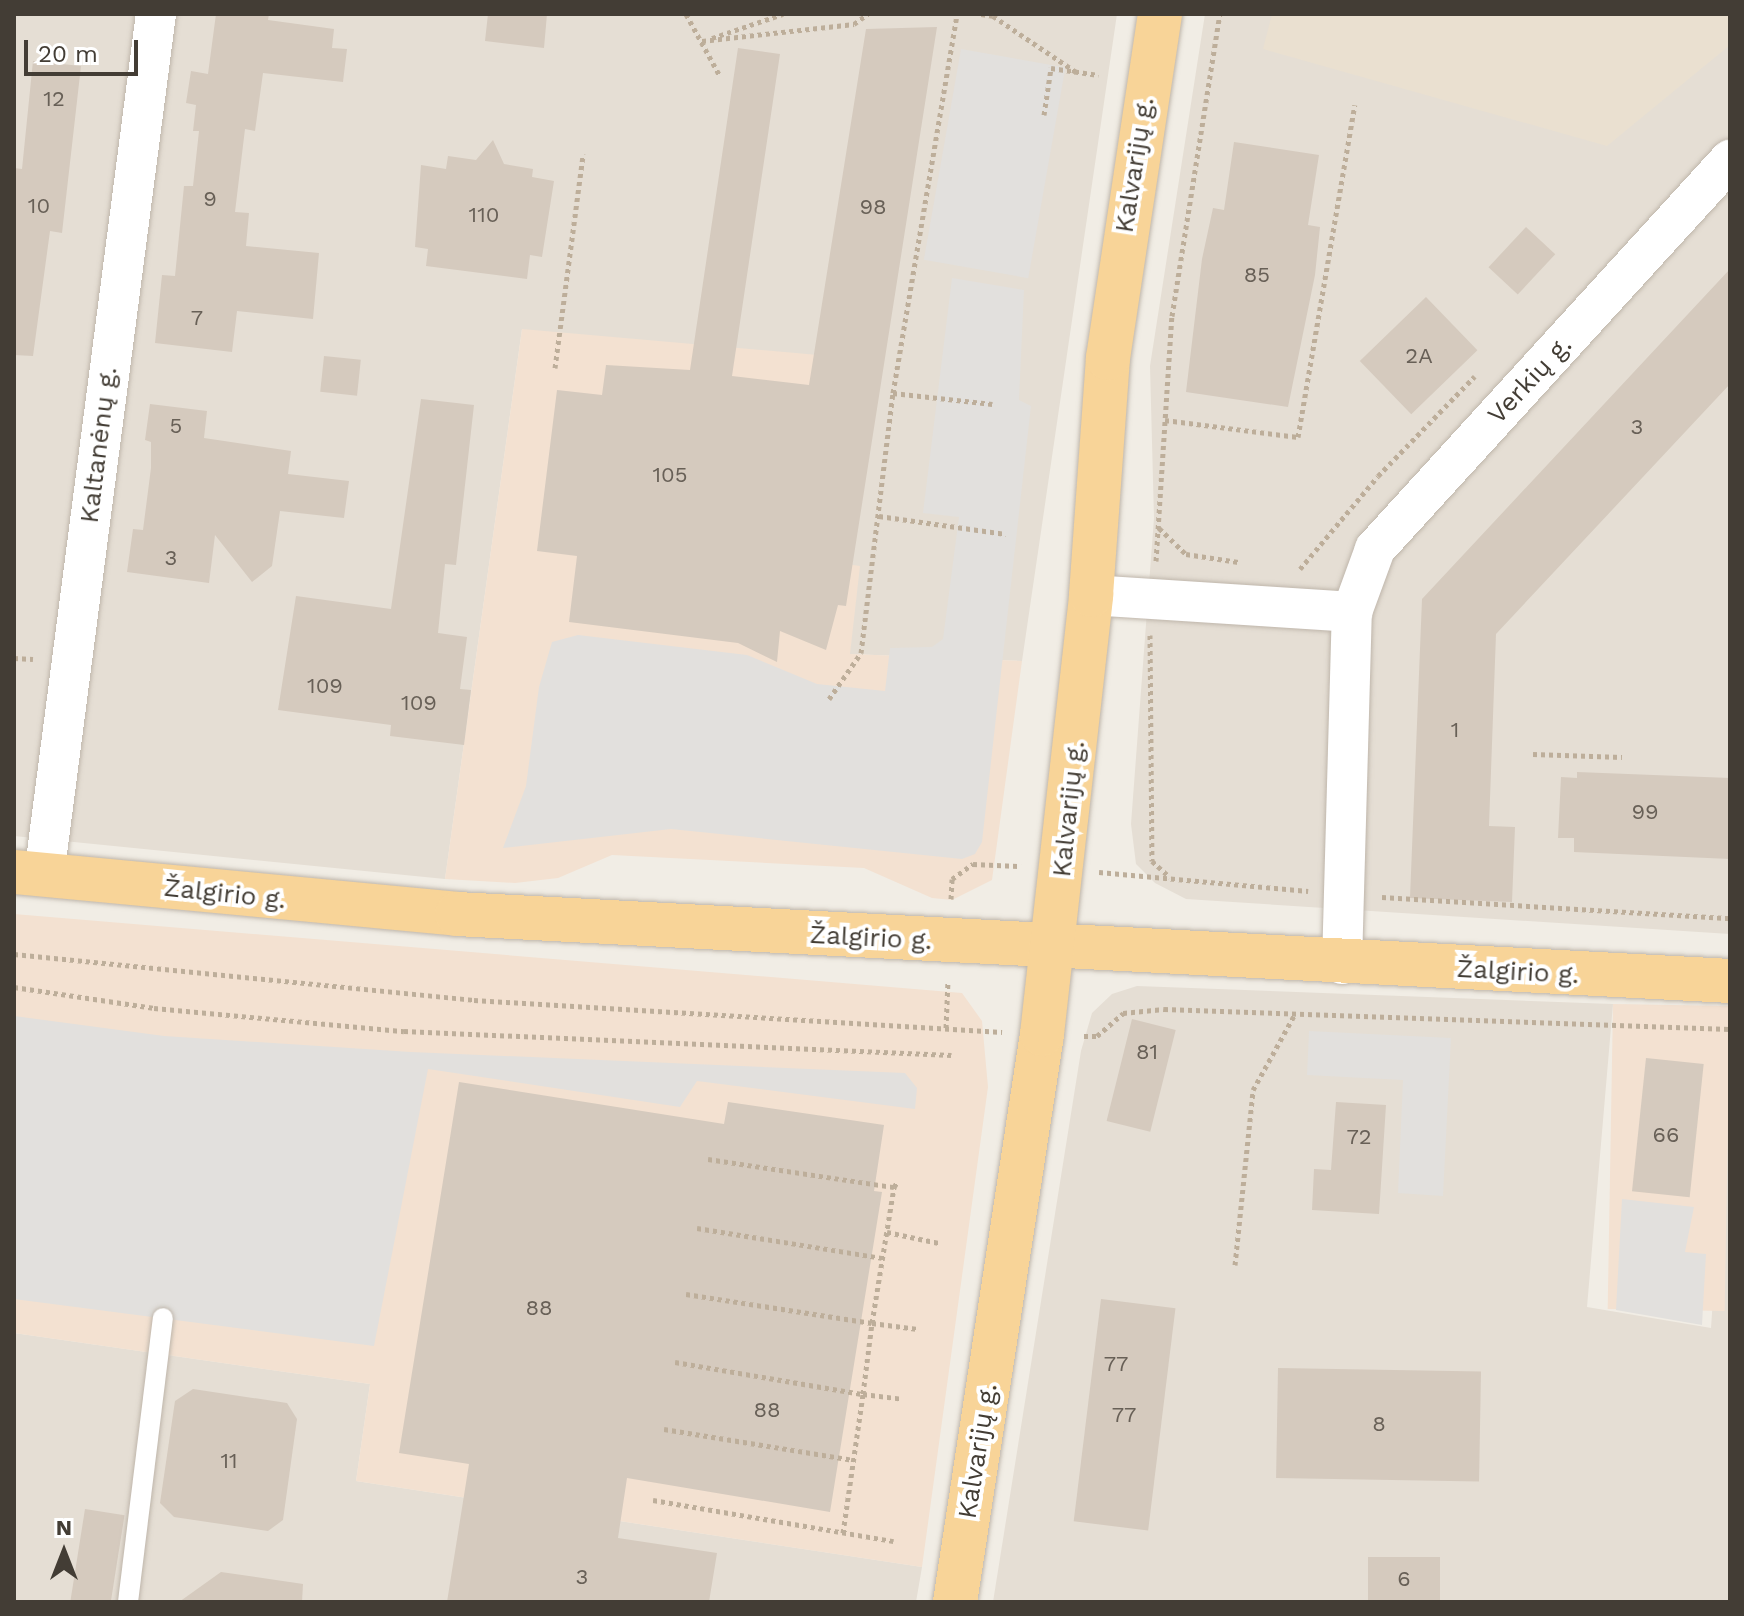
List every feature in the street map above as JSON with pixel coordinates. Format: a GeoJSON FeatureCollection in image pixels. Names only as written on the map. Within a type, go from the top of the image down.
{"type":"FeatureCollection","features":[{"type":"Feature","properties":{"kind":"main road","name":"Kalvarijų g."},"geometry":{"type":"LineString","coordinates":[[955,1602],[1053,948],[1091,595],[1108,358],[1160,14]]}},
{"type":"Feature","properties":{"kind":"main road","name":"Žalgirio g."},"geometry":{"type":"LineString","coordinates":[[29,874],[457,914],[1342,964],[1730,981]]}},
{"type":"Feature","properties":{"kind":"street","name":"Kaltanėnų g."},"geometry":{"type":"LineString","coordinates":[[29,874],[156,14]]}},
{"type":"Feature","properties":{"kind":"street","name":"Verkių g."},"geometry":{"type":"LineString","coordinates":[[1342,964],[1352,612],[1375,549],[1730,160]]}},
{"type":"Feature","properties":{"kind":"street"},"geometry":{"type":"LineString","coordinates":[[1091,595],[1352,612]]}},
{"type":"Feature","properties":{"kind":"lane"},"geometry":{"type":"LineString","coordinates":[[128,1602],[163,1318]]}},
{"type":"Feature","properties":{"kind":"path"},"geometry":{"type":"LineString","coordinates":[[686,14],[720,76]]}},
{"type":"Feature","properties":{"kind":"path"},"geometry":{"type":"LineString","coordinates":[[702,41],[783,14]]}},
{"type":"Feature","properties":{"kind":"path"},"geometry":{"type":"LineString","coordinates":[[702,41],[854,24],[868,14]]}},
{"type":"Feature","properties":{"kind":"path"},"geometry":{"type":"LineString","coordinates":[[829,699],[861,653],[893,393],[957,14]]}},
{"type":"Feature","properties":{"kind":"path"},"geometry":{"type":"LineString","coordinates":[[981,14],[993,16],[1076,72]]}},
{"type":"Feature","properties":{"kind":"path"},"geometry":{"type":"LineString","coordinates":[[1220,14],[1174,301],[1148,716],[1152,861],[1171,877],[1344,895],[1730,918]]}},
{"type":"Feature","properties":{"kind":"path"},"geometry":{"type":"LineString","coordinates":[[1044,115],[1051,68],[1098,75]]}},
{"type":"Feature","properties":{"kind":"path"},"geometry":{"type":"LineString","coordinates":[[1165,420],[1298,437],[1355,105]]}},
{"type":"Feature","properties":{"kind":"path"},"geometry":{"type":"LineString","coordinates":[[555,368],[583,154]]}},
{"type":"Feature","properties":{"kind":"path"},"geometry":{"type":"LineString","coordinates":[[1289,567],[1303,569],[1378,476],[1477,374]]}},
{"type":"Feature","properties":{"kind":"path"},"geometry":{"type":"LineString","coordinates":[[893,393],[992,404]]}},
{"type":"Feature","properties":{"kind":"path"},"geometry":{"type":"LineString","coordinates":[[879,516],[1006,534]]}},
{"type":"Feature","properties":{"kind":"path"},"geometry":{"type":"LineString","coordinates":[[1158,528],[1186,554],[1248,563]]}},
{"type":"Feature","properties":{"kind":"path"},"geometry":{"type":"LineString","coordinates":[[1533,754],[1622,757]]}},
{"type":"Feature","properties":{"kind":"path"},"geometry":{"type":"LineString","coordinates":[[14,954],[474,1000],[946,1028],[949,942]]}},
{"type":"Feature","properties":{"kind":"path"},"geometry":{"type":"LineString","coordinates":[[14,987],[154,1008],[404,1031],[951,1055]]}},
{"type":"Feature","properties":{"kind":"path"},"geometry":{"type":"LineString","coordinates":[[1164,1009],[1730,1029]]}},
{"type":"Feature","properties":{"kind":"path"},"geometry":{"type":"LineString","coordinates":[[1235,1265],[1253,1090],[1295,1014]]}},
{"type":"Feature","properties":{"kind":"path"},"geometry":{"type":"LineString","coordinates":[[708,1159],[896,1184],[872,1323],[843,1533]]}},
{"type":"Feature","properties":{"kind":"path"},"geometry":{"type":"LineString","coordinates":[[697,1228],[882,1258]]}},
{"type":"Feature","properties":{"kind":"path"},"geometry":{"type":"LineString","coordinates":[[887,1232],[939,1243]]}},
{"type":"Feature","properties":{"kind":"path"},"geometry":{"type":"LineString","coordinates":[[686,1294],[918,1329]]}},
{"type":"Feature","properties":{"kind":"path"},"geometry":{"type":"LineString","coordinates":[[675,1362],[901,1399]]}},
{"type":"Feature","properties":{"kind":"path"},"geometry":{"type":"LineString","coordinates":[[664,1429],[853,1460]]}},
{"type":"Feature","properties":{"kind":"path"},"geometry":{"type":"LineString","coordinates":[[653,1500],[894,1541]]}},
{"type":"Feature","properties":{"kind":"shaded area"},"geometry":{"type":"Polygon","coordinates":[[[14,14],[1117,14],[1022,661],[850,654],[784,555],[522,329],[445,879],[14,836],[14,14]]]}},
{"type":"Feature","properties":{"kind":"shaded area"},"geometry":{"type":"Polygon","coordinates":[[[1205,14],[1730,14],[1730,934],[1186,899],[1155,883],[1136,864],[1131,824],[1154,518],[1150,366],[1205,14]]]}},
{"type":"Feature","properties":{"kind":"shaded area"},"geometry":{"type":"Polygon","coordinates":[[[1272,14],[1730,14],[1730,45],[1607,146],[1263,49],[1272,14]]]}},
{"type":"Feature","properties":{"kind":"shaded area"},"geometry":{"type":"Polygon","coordinates":[[[961,49],[1065,67],[1028,278],[924,260],[961,49]]]}},
{"type":"Feature","properties":{"kind":"shaded area"},"geometry":{"type":"Polygon","coordinates":[[[952,278],[1024,290],[1019,400],[1031,406],[982,842],[975,854],[962,859],[671,829],[503,848],[526,786],[539,687],[552,642],[578,635],[747,655],[817,684],[885,691],[890,648],[932,647],[943,639],[959,517],[923,513],[952,278]]]}},
{"type":"Feature","properties":{"kind":"shaded area"},"geometry":{"type":"Polygon","coordinates":[[[522,329],[818,355],[784,555],[860,566],[850,654],[1022,661],[992,880],[952,900],[932,898],[864,868],[612,855],[558,878],[515,883],[445,879],[522,329]]]}},
{"type":"Feature","properties":{"kind":"shaded area"},"geometry":{"type":"Polygon","coordinates":[[[14,914],[962,993],[982,1021],[988,1087],[922,1567],[356,1481],[370,1384],[14,1333],[14,914]]]}},
{"type":"Feature","properties":{"kind":"shaded area"},"geometry":{"type":"Polygon","coordinates":[[[1137,986],[1613,1004],[1587,1307],[1711,1328],[1730,1048],[1730,1602],[993,1602],[1081,1051],[1092,1013],[1112,994],[1137,986]]]}},
{"type":"Feature","properties":{"kind":"shaded area"},"geometry":{"type":"Polygon","coordinates":[[[1613,1004],[1730,1006],[1725,1311],[1608,1309],[1613,1004]]]}},
{"type":"Feature","properties":{"kind":"shaded area"},"geometry":{"type":"Polygon","coordinates":[[[14,1016],[164,1036],[411,1052],[905,1073],[917,1088],[915,1109],[697,1081],[680,1107],[428,1069],[374,1346],[14,1299],[14,1016]]]}},
{"type":"Feature","properties":{"kind":"shaded area"},"geometry":{"type":"Polygon","coordinates":[[[1309,1031],[1451,1038],[1443,1196],[1398,1193],[1403,1080],[1307,1075],[1309,1031]]]}},
{"type":"Feature","properties":{"kind":"shaded area"},"geometry":{"type":"Polygon","coordinates":[[[1622,1199],[1694,1207],[1685,1252],[1706,1254],[1702,1325],[1616,1310],[1622,1199]]]}},
{"type":"Feature","properties":{"kind":"shaded area"},"geometry":{"type":"Polygon","coordinates":[[[14,1333],[370,1384],[356,1481],[922,1567],[916,1602],[14,1602],[14,1333]]]}},
{"type":"Feature","properties":{"kind":"building"},"geometry":{"type":"Polygon","coordinates":[[[216,14],[269,14],[268,20],[334,29],[332,48],[347,49],[343,82],[263,73],[255,131],[245,129],[235,212],[249,213],[246,246],[319,253],[313,319],[237,311],[232,352],[155,343],[162,275],[175,276],[184,186],[193,186],[199,131],[193,131],[196,105],[186,103],[191,71],[208,74],[216,14]]]}},
{"type":"Feature","properties":{"kind":"building"},"geometry":{"type":"Polygon","coordinates":[[[488,14],[547,14],[544,48],[485,41],[488,14]]]}},
{"type":"Feature","properties":{"kind":"building"},"geometry":{"type":"Polygon","coordinates":[[[937,27],[846,606],[838,605],[826,650],[780,631],[777,662],[738,643],[569,622],[577,556],[537,551],[557,390],[602,395],[606,365],[690,370],[738,48],[780,54],[732,376],[809,385],[866,29],[937,27]]]}},
{"type":"Feature","properties":{"kind":"building"},"geometry":{"type":"Polygon","coordinates":[[[33,61],[81,66],[62,233],[50,231],[33,356],[14,355],[14,168],[22,169],[33,61]]]}},
{"type":"Feature","properties":{"kind":"building"},"geometry":{"type":"Polygon","coordinates":[[[493,140],[504,164],[533,169],[532,177],[554,181],[542,257],[530,255],[527,279],[426,266],[428,249],[415,247],[421,165],[446,169],[448,156],[476,160],[493,140]]]}},
{"type":"Feature","properties":{"kind":"building"},"geometry":{"type":"Polygon","coordinates":[[[1234,142],[1319,155],[1308,225],[1320,227],[1315,275],[1288,407],[1186,392],[1202,259],[1213,208],[1224,210],[1234,142]]]}},
{"type":"Feature","properties":{"kind":"building"},"geometry":{"type":"Polygon","coordinates":[[[1526,227],[1555,254],[1518,295],[1488,267],[1526,227]]]}},
{"type":"Feature","properties":{"kind":"building"},"geometry":{"type":"Polygon","coordinates":[[[1730,269],[1730,384],[1496,634],[1489,826],[1515,827],[1512,902],[1410,898],[1422,599],[1730,269]]]}},
{"type":"Feature","properties":{"kind":"building"},"geometry":{"type":"Polygon","coordinates":[[[1426,297],[1477,350],[1411,414],[1360,361],[1426,297]]]}},
{"type":"Feature","properties":{"kind":"building"},"geometry":{"type":"Polygon","coordinates":[[[324,356],[361,360],[357,396],[320,392],[324,356]]]}},
{"type":"Feature","properties":{"kind":"building"},"geometry":{"type":"Polygon","coordinates":[[[421,399],[474,405],[456,565],[445,564],[438,633],[467,637],[460,689],[471,690],[464,745],[390,736],[391,725],[278,710],[296,596],[391,609],[421,399]]]}},
{"type":"Feature","properties":{"kind":"building"},"geometry":{"type":"Polygon","coordinates":[[[150,404],[207,411],[204,438],[291,451],[288,474],[349,481],[344,518],[280,511],[272,566],[252,582],[215,535],[209,583],[127,572],[133,529],[143,530],[151,468],[151,442],[145,440],[150,404]]]}},
{"type":"Feature","properties":{"kind":"building"},"geometry":{"type":"Polygon","coordinates":[[[1577,772],[1730,778],[1730,859],[1574,852],[1574,838],[1558,838],[1561,777],[1577,778],[1577,772]]]}},
{"type":"Feature","properties":{"kind":"building"},"geometry":{"type":"Polygon","coordinates":[[[1132,1019],[1176,1030],[1150,1132],[1107,1121],[1132,1019]]]}},
{"type":"Feature","properties":{"kind":"building"},"geometry":{"type":"Polygon","coordinates":[[[1646,1058],[1704,1064],[1690,1197],[1632,1191],[1646,1058]]]}},
{"type":"Feature","properties":{"kind":"building"},"geometry":{"type":"Polygon","coordinates":[[[459,1082],[724,1124],[728,1102],[884,1125],[874,1191],[882,1192],[830,1512],[627,1478],[618,1538],[717,1553],[709,1602],[447,1602],[469,1464],[399,1453],[459,1082]]]}},
{"type":"Feature","properties":{"kind":"building"},"geometry":{"type":"Polygon","coordinates":[[[1336,1102],[1386,1105],[1379,1214],[1312,1210],[1314,1169],[1331,1170],[1336,1102]]]}},
{"type":"Feature","properties":{"kind":"building"},"geometry":{"type":"Polygon","coordinates":[[[1101,1299],[1175,1308],[1148,1530],[1074,1521],[1101,1299]]]}},
{"type":"Feature","properties":{"kind":"building"},"geometry":{"type":"Polygon","coordinates":[[[1278,1368],[1481,1372],[1479,1482],[1276,1478],[1278,1368]]]}},
{"type":"Feature","properties":{"kind":"building"},"geometry":{"type":"Polygon","coordinates":[[[193,1389],[287,1403],[297,1419],[283,1520],[268,1531],[174,1517],[160,1503],[175,1401],[193,1389]]]}},
{"type":"Feature","properties":{"kind":"building"},"geometry":{"type":"Polygon","coordinates":[[[85,1509],[125,1515],[111,1602],[70,1602],[85,1509]]]}},
{"type":"Feature","properties":{"kind":"building"},"geometry":{"type":"Polygon","coordinates":[[[1368,1557],[1440,1557],[1440,1602],[1368,1602],[1368,1557]]]}},
{"type":"Feature","properties":{"kind":"building"},"geometry":{"type":"Polygon","coordinates":[[[221,1572],[303,1584],[302,1602],[179,1602],[221,1572]]]}}]}
